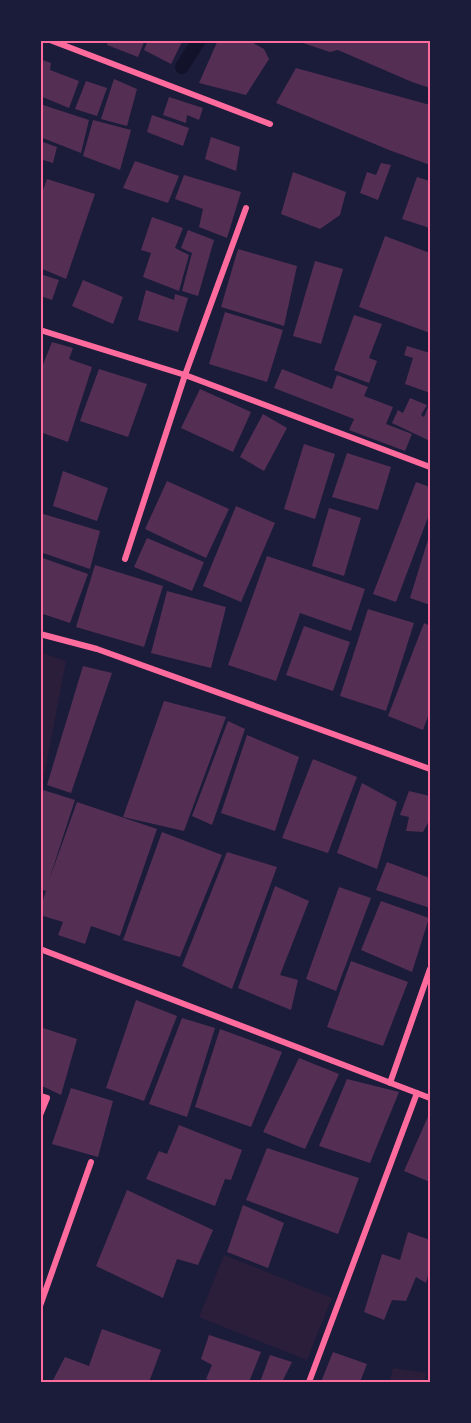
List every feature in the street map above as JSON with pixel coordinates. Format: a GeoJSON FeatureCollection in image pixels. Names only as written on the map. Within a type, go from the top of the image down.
{"type":"FeatureCollection","features":[{"type":"Feature","properties":{"kind":"street"},"geometry":{"type":"LineString","coordinates":[[50,40],[270,123]]}},
{"type":"Feature","properties":{"kind":"street"},"geometry":{"type":"LineString","coordinates":[[125,559],[185,375],[246,208]]}},
{"type":"Feature","properties":{"kind":"street"},"geometry":{"type":"LineString","coordinates":[[40,330],[185,375],[430,468]]}},
{"type":"Feature","properties":{"kind":"street"},"geometry":{"type":"LineString","coordinates":[[40,634],[97,650],[430,769]]}},
{"type":"Feature","properties":{"kind":"street"},"geometry":{"type":"LineString","coordinates":[[40,949],[430,1098]]}},
{"type":"Feature","properties":{"kind":"street"},"geometry":{"type":"LineString","coordinates":[[390,1083],[430,969]]}},
{"type":"Feature","properties":{"kind":"street"},"geometry":{"type":"LineString","coordinates":[[309,1383],[417,1093]]}},
{"type":"Feature","properties":{"kind":"street"},"geometry":{"type":"LineString","coordinates":[[40,1096],[47,1098],[40,1115]]}},
{"type":"Feature","properties":{"kind":"street"},"geometry":{"type":"LineString","coordinates":[[40,1306],[91,1162]]}},
{"type":"Feature","properties":{"kind":"shaded area"},"geometry":{"type":"Polygon","coordinates":[[[40,652],[66,661],[43,782],[40,781],[40,652]]]}},
{"type":"Feature","properties":{"kind":"shaded area"},"geometry":{"type":"Polygon","coordinates":[[[224,1255],[332,1298],[307,1360],[199,1317],[224,1255]]]}},
{"type":"Feature","properties":{"kind":"shaded area"},"geometry":{"type":"Polygon","coordinates":[[[393,1368],[427,1373],[424,1382],[389,1382],[393,1368]]]}},
{"type":"Feature","properties":{"kind":"building"},"geometry":{"type":"Polygon","coordinates":[[[109,40],[145,40],[138,57],[107,45],[109,40]]]}},
{"type":"Feature","properties":{"kind":"building"},"geometry":{"type":"Polygon","coordinates":[[[148,40],[183,40],[171,64],[144,50],[148,40]]]}},
{"type":"Feature","properties":{"kind":"building"},"geometry":{"type":"Polygon","coordinates":[[[218,40],[248,40],[264,49],[269,59],[246,95],[199,83],[218,40]]]}},
{"type":"Feature","properties":{"kind":"building"},"geometry":{"type":"Polygon","coordinates":[[[294,40],[430,40],[430,88],[338,50],[330,52],[294,40]]]}},
{"type":"Feature","properties":{"kind":"building"},"geometry":{"type":"Polygon","coordinates":[[[40,59],[51,63],[50,70],[79,81],[69,108],[40,96],[40,59]]]}},
{"type":"Feature","properties":{"kind":"building"},"geometry":{"type":"Polygon","coordinates":[[[296,68],[430,105],[430,165],[276,103],[296,68]]]}},
{"type":"Feature","properties":{"kind":"building"},"geometry":{"type":"Polygon","coordinates":[[[114,79],[137,89],[127,126],[101,119],[114,79]]]}},
{"type":"Feature","properties":{"kind":"building"},"geometry":{"type":"Polygon","coordinates":[[[86,81],[107,88],[97,116],[75,109],[86,81]]]}},
{"type":"Feature","properties":{"kind":"building"},"geometry":{"type":"Polygon","coordinates":[[[169,97],[203,108],[199,120],[187,115],[186,123],[163,115],[169,97]]]}},
{"type":"Feature","properties":{"kind":"building"},"geometry":{"type":"Polygon","coordinates":[[[40,104],[89,120],[81,153],[40,137],[40,104]]]}},
{"type":"Feature","properties":{"kind":"building"},"geometry":{"type":"Polygon","coordinates":[[[152,115],[189,128],[183,146],[147,132],[152,115]]]}},
{"type":"Feature","properties":{"kind":"building"},"geometry":{"type":"Polygon","coordinates":[[[93,120],[131,130],[120,170],[83,156],[93,120]]]}},
{"type":"Feature","properties":{"kind":"building"},"geometry":{"type":"Polygon","coordinates":[[[211,137],[240,147],[236,171],[205,159],[211,137]]]}},
{"type":"Feature","properties":{"kind":"building"},"geometry":{"type":"Polygon","coordinates":[[[40,141],[57,147],[53,163],[40,159],[40,141]]]}},
{"type":"Feature","properties":{"kind":"building"},"geometry":{"type":"Polygon","coordinates":[[[135,161],[179,176],[168,203],[123,188],[135,161]]]}},
{"type":"Feature","properties":{"kind":"building"},"geometry":{"type":"Polygon","coordinates":[[[381,163],[391,165],[378,200],[360,193],[367,172],[376,175],[381,163]]]}},
{"type":"Feature","properties":{"kind":"building"},"geometry":{"type":"Polygon","coordinates":[[[293,172],[346,192],[340,215],[320,229],[281,214],[293,172]]]}},
{"type":"Feature","properties":{"kind":"building"},"geometry":{"type":"Polygon","coordinates":[[[184,175],[241,192],[227,238],[199,227],[203,209],[175,199],[184,175]]]}},
{"type":"Feature","properties":{"kind":"building"},"geometry":{"type":"Polygon","coordinates":[[[417,177],[430,181],[430,228],[402,219],[417,177]]]}},
{"type":"Feature","properties":{"kind":"building"},"geometry":{"type":"Polygon","coordinates":[[[47,179],[95,194],[66,279],[40,268],[40,198],[47,179]]]}},
{"type":"Feature","properties":{"kind":"building"},"geometry":{"type":"Polygon","coordinates":[[[152,217],[183,228],[175,248],[189,255],[179,291],[143,277],[151,253],[141,250],[152,217]]]}},
{"type":"Feature","properties":{"kind":"building"},"geometry":{"type":"Polygon","coordinates":[[[188,230],[214,240],[198,296],[182,291],[192,253],[181,248],[188,230]]]}},
{"type":"Feature","properties":{"kind":"building"},"geometry":{"type":"Polygon","coordinates":[[[385,236],[430,253],[430,333],[359,307],[385,236]]]}},
{"type":"Feature","properties":{"kind":"building"},"geometry":{"type":"Polygon","coordinates":[[[238,249],[297,266],[284,326],[221,307],[238,249]]]}},
{"type":"Feature","properties":{"kind":"building"},"geometry":{"type":"Polygon","coordinates":[[[315,261],[343,269],[321,344],[293,336],[315,261]]]}},
{"type":"Feature","properties":{"kind":"building"},"geometry":{"type":"Polygon","coordinates":[[[40,274],[59,280],[52,300],[40,296],[40,274]]]}},
{"type":"Feature","properties":{"kind":"building"},"geometry":{"type":"Polygon","coordinates":[[[83,280],[123,297],[113,324],[72,306],[83,280]]]}},
{"type":"Feature","properties":{"kind":"building"},"geometry":{"type":"Polygon","coordinates":[[[146,290],[174,300],[175,294],[188,298],[178,332],[138,320],[146,290]]]}},
{"type":"Feature","properties":{"kind":"building"},"geometry":{"type":"Polygon","coordinates":[[[225,312],[283,330],[267,382],[209,364],[225,312]]]}},
{"type":"Feature","properties":{"kind":"building"},"geometry":{"type":"Polygon","coordinates":[[[354,315],[382,324],[369,358],[377,361],[369,383],[334,370],[354,315]]]}},
{"type":"Feature","properties":{"kind":"building"},"geometry":{"type":"Polygon","coordinates":[[[52,342],[73,348],[69,359],[92,367],[68,442],[40,432],[40,372],[52,342]]]}},
{"type":"Feature","properties":{"kind":"building"},"geometry":{"type":"Polygon","coordinates":[[[407,346],[430,353],[430,393],[405,384],[413,358],[404,355],[407,346]]]}},
{"type":"Feature","properties":{"kind":"building"},"geometry":{"type":"Polygon","coordinates":[[[99,369],[147,384],[128,437],[80,421],[99,369]]]}},
{"type":"Feature","properties":{"kind":"building"},"geometry":{"type":"Polygon","coordinates":[[[282,369],[332,389],[337,375],[368,387],[364,396],[393,407],[386,424],[412,434],[405,451],[349,430],[354,419],[274,388],[282,369]]]}},
{"type":"Feature","properties":{"kind":"building"},"geometry":{"type":"Polygon","coordinates":[[[200,389],[251,412],[233,452],[181,428],[200,389]]]}},
{"type":"Feature","properties":{"kind":"building"},"geometry":{"type":"Polygon","coordinates":[[[410,398],[427,405],[421,415],[424,417],[430,402],[430,441],[392,423],[398,410],[403,413],[410,398]]]}},
{"type":"Feature","properties":{"kind":"building"},"geometry":{"type":"Polygon","coordinates":[[[263,414],[287,428],[264,471],[240,457],[263,414]]]}},
{"type":"Feature","properties":{"kind":"building"},"geometry":{"type":"Polygon","coordinates":[[[304,444],[335,454],[315,519],[284,509],[304,444]]]}},
{"type":"Feature","properties":{"kind":"building"},"geometry":{"type":"Polygon","coordinates":[[[347,453],[391,467],[378,510],[332,497],[347,453]]]}},
{"type":"Feature","properties":{"kind":"building"},"geometry":{"type":"Polygon","coordinates":[[[63,471],[108,488],[97,521],[53,506],[63,471]]]}},
{"type":"Feature","properties":{"kind":"building"},"geometry":{"type":"Polygon","coordinates":[[[167,481],[229,509],[206,558],[145,529],[167,481]]]}},
{"type":"Feature","properties":{"kind":"building"},"geometry":{"type":"Polygon","coordinates":[[[416,482],[430,487],[430,512],[396,602],[373,594],[416,482]]]}},
{"type":"Feature","properties":{"kind":"building"},"geometry":{"type":"Polygon","coordinates":[[[236,506],[275,523],[241,602],[203,586],[236,506]]]}},
{"type":"Feature","properties":{"kind":"building"},"geometry":{"type":"Polygon","coordinates":[[[329,508],[361,518],[344,576],[312,566],[329,508]]]}},
{"type":"Feature","properties":{"kind":"building"},"geometry":{"type":"Polygon","coordinates":[[[40,513],[100,531],[90,569],[40,552],[40,513]]]}},
{"type":"Feature","properties":{"kind":"building"},"geometry":{"type":"Polygon","coordinates":[[[430,533],[430,605],[410,598],[430,533]]]}},
{"type":"Feature","properties":{"kind":"building"},"geometry":{"type":"Polygon","coordinates":[[[147,538],[204,562],[192,591],[134,567],[147,538]]]}},
{"type":"Feature","properties":{"kind":"building"},"geometry":{"type":"Polygon","coordinates":[[[267,556],[365,589],[351,631],[300,613],[276,681],[228,665],[267,556]]]}},
{"type":"Feature","properties":{"kind":"building"},"geometry":{"type":"Polygon","coordinates":[[[40,557],[88,574],[70,623],[40,613],[40,557]]]}},
{"type":"Feature","properties":{"kind":"building"},"geometry":{"type":"Polygon","coordinates":[[[95,565],[163,586],[144,647],[76,627],[95,565]]]}},
{"type":"Feature","properties":{"kind":"building"},"geometry":{"type":"Polygon","coordinates":[[[167,591],[226,607],[211,668],[151,653],[167,591]]]}},
{"type":"Feature","properties":{"kind":"building"},"geometry":{"type":"Polygon","coordinates":[[[368,609],[414,623],[386,711],[340,696],[368,609]]]}},
{"type":"Feature","properties":{"kind":"building"},"geometry":{"type":"Polygon","coordinates":[[[424,623],[430,626],[430,711],[423,730],[388,716],[424,623]]]}},
{"type":"Feature","properties":{"kind":"building"},"geometry":{"type":"Polygon","coordinates":[[[304,626],[350,642],[333,691],[286,675],[304,626]]]}},
{"type":"Feature","properties":{"kind":"building"},"geometry":{"type":"Polygon","coordinates":[[[83,666],[112,673],[71,793],[47,785],[83,666]]]}},
{"type":"Feature","properties":{"kind":"building"},"geometry":{"type":"Polygon","coordinates":[[[164,701],[226,717],[184,831],[123,817],[164,701]]]}},
{"type":"Feature","properties":{"kind":"building"},"geometry":{"type":"Polygon","coordinates":[[[228,721],[245,729],[212,825],[192,816],[228,721]]]}},
{"type":"Feature","properties":{"kind":"building"},"geometry":{"type":"Polygon","coordinates":[[[247,735],[299,757],[275,831],[221,813],[247,735]]]}},
{"type":"Feature","properties":{"kind":"building"},"geometry":{"type":"Polygon","coordinates":[[[313,759],[357,777],[328,853],[282,838],[313,759]]]}},
{"type":"Feature","properties":{"kind":"building"},"geometry":{"type":"Polygon","coordinates":[[[362,783],[397,802],[377,869],[337,853],[362,783]]]}},
{"type":"Feature","properties":{"kind":"building"},"geometry":{"type":"Polygon","coordinates":[[[40,789],[75,800],[48,883],[77,802],[157,829],[120,936],[91,926],[85,944],[58,935],[63,922],[40,915],[46,891],[40,889],[40,789]]]}},
{"type":"Feature","properties":{"kind":"building"},"geometry":{"type":"Polygon","coordinates":[[[409,791],[430,796],[430,819],[423,832],[406,831],[409,817],[400,815],[409,791]]]}},
{"type":"Feature","properties":{"kind":"building"},"geometry":{"type":"Polygon","coordinates":[[[162,832],[222,855],[180,957],[123,940],[162,832]]]}},
{"type":"Feature","properties":{"kind":"building"},"geometry":{"type":"Polygon","coordinates":[[[227,852],[277,867],[232,989],[182,966],[227,852]]]}},
{"type":"Feature","properties":{"kind":"building"},"geometry":{"type":"Polygon","coordinates":[[[387,862],[430,878],[430,908],[376,890],[387,862]]]}},
{"type":"Feature","properties":{"kind":"building"},"geometry":{"type":"Polygon","coordinates":[[[275,886],[309,901],[280,975],[298,980],[291,1010],[238,988],[275,886]]]}},
{"type":"Feature","properties":{"kind":"building"},"geometry":{"type":"Polygon","coordinates":[[[339,887],[371,898],[336,991],[306,979],[339,887]]]}},
{"type":"Feature","properties":{"kind":"building"},"geometry":{"type":"Polygon","coordinates":[[[381,901],[429,918],[412,972],[361,950],[381,901]]]}},
{"type":"Feature","properties":{"kind":"building"},"geometry":{"type":"Polygon","coordinates":[[[351,961],[408,982],[383,1046],[327,1027],[351,961]]]}},
{"type":"Feature","properties":{"kind":"building"},"geometry":{"type":"Polygon","coordinates":[[[136,1000],[177,1016],[144,1101],[106,1088],[136,1000]]]}},
{"type":"Feature","properties":{"kind":"building"},"geometry":{"type":"Polygon","coordinates":[[[182,1018],[215,1028],[187,1117],[149,1104],[182,1018]]]}},
{"type":"Feature","properties":{"kind":"building"},"geometry":{"type":"Polygon","coordinates":[[[43,1028],[77,1039],[61,1095],[40,1085],[40,1036],[43,1028]]]}},
{"type":"Feature","properties":{"kind":"building"},"geometry":{"type":"Polygon","coordinates":[[[220,1029],[282,1052],[251,1127],[195,1107],[220,1029]]]}},
{"type":"Feature","properties":{"kind":"building"},"geometry":{"type":"Polygon","coordinates":[[[299,1058],[339,1074],[305,1149],[263,1132],[299,1058]]]}},
{"type":"Feature","properties":{"kind":"building"},"geometry":{"type":"Polygon","coordinates":[[[347,1079],[399,1092],[370,1163],[319,1146],[347,1079]]]}},
{"type":"Feature","properties":{"kind":"building"},"geometry":{"type":"Polygon","coordinates":[[[71,1088],[113,1101],[98,1157],[52,1144],[71,1088]]]}},
{"type":"Feature","properties":{"kind":"building"},"geometry":{"type":"Polygon","coordinates":[[[430,1112],[430,1182],[404,1171],[430,1112]]]}},
{"type":"Feature","properties":{"kind":"building"},"geometry":{"type":"Polygon","coordinates":[[[179,1125],[242,1150],[231,1180],[225,1179],[215,1206],[146,1179],[159,1151],[167,1154],[179,1125]]]}},
{"type":"Feature","properties":{"kind":"building"},"geometry":{"type":"Polygon","coordinates":[[[267,1148],[359,1178],[338,1234],[246,1200],[267,1148]]]}},
{"type":"Feature","properties":{"kind":"building"},"geometry":{"type":"Polygon","coordinates":[[[127,1190],[213,1230],[198,1265],[177,1259],[163,1298],[96,1266],[127,1190]]]}},
{"type":"Feature","properties":{"kind":"building"},"geometry":{"type":"Polygon","coordinates":[[[243,1205],[284,1223],[268,1268],[227,1252],[243,1205]]]}},
{"type":"Feature","properties":{"kind":"building"},"geometry":{"type":"Polygon","coordinates":[[[408,1232],[430,1240],[430,1268],[426,1283],[416,1277],[406,1301],[392,1300],[384,1320],[364,1312],[382,1254],[400,1260],[408,1232]]]}},
{"type":"Feature","properties":{"kind":"building"},"geometry":{"type":"Polygon","coordinates":[[[102,1329],[161,1350],[149,1382],[52,1382],[65,1357],[89,1366],[102,1329]]]}},
{"type":"Feature","properties":{"kind":"building"},"geometry":{"type":"Polygon","coordinates":[[[209,1335],[261,1352],[249,1382],[215,1382],[206,1379],[212,1365],[201,1359],[209,1335]]]}},
{"type":"Feature","properties":{"kind":"building"},"geometry":{"type":"Polygon","coordinates":[[[333,1352],[367,1364],[360,1382],[321,1382],[333,1352]]]}},
{"type":"Feature","properties":{"kind":"building"},"geometry":{"type":"Polygon","coordinates":[[[270,1355],[292,1362],[282,1382],[260,1382],[270,1355]]]}},
{"type":"Feature","properties":{"kind":"waterway"},"geometry":{"type":"LineString","coordinates":[[182,67],[199,40]]}}]}
